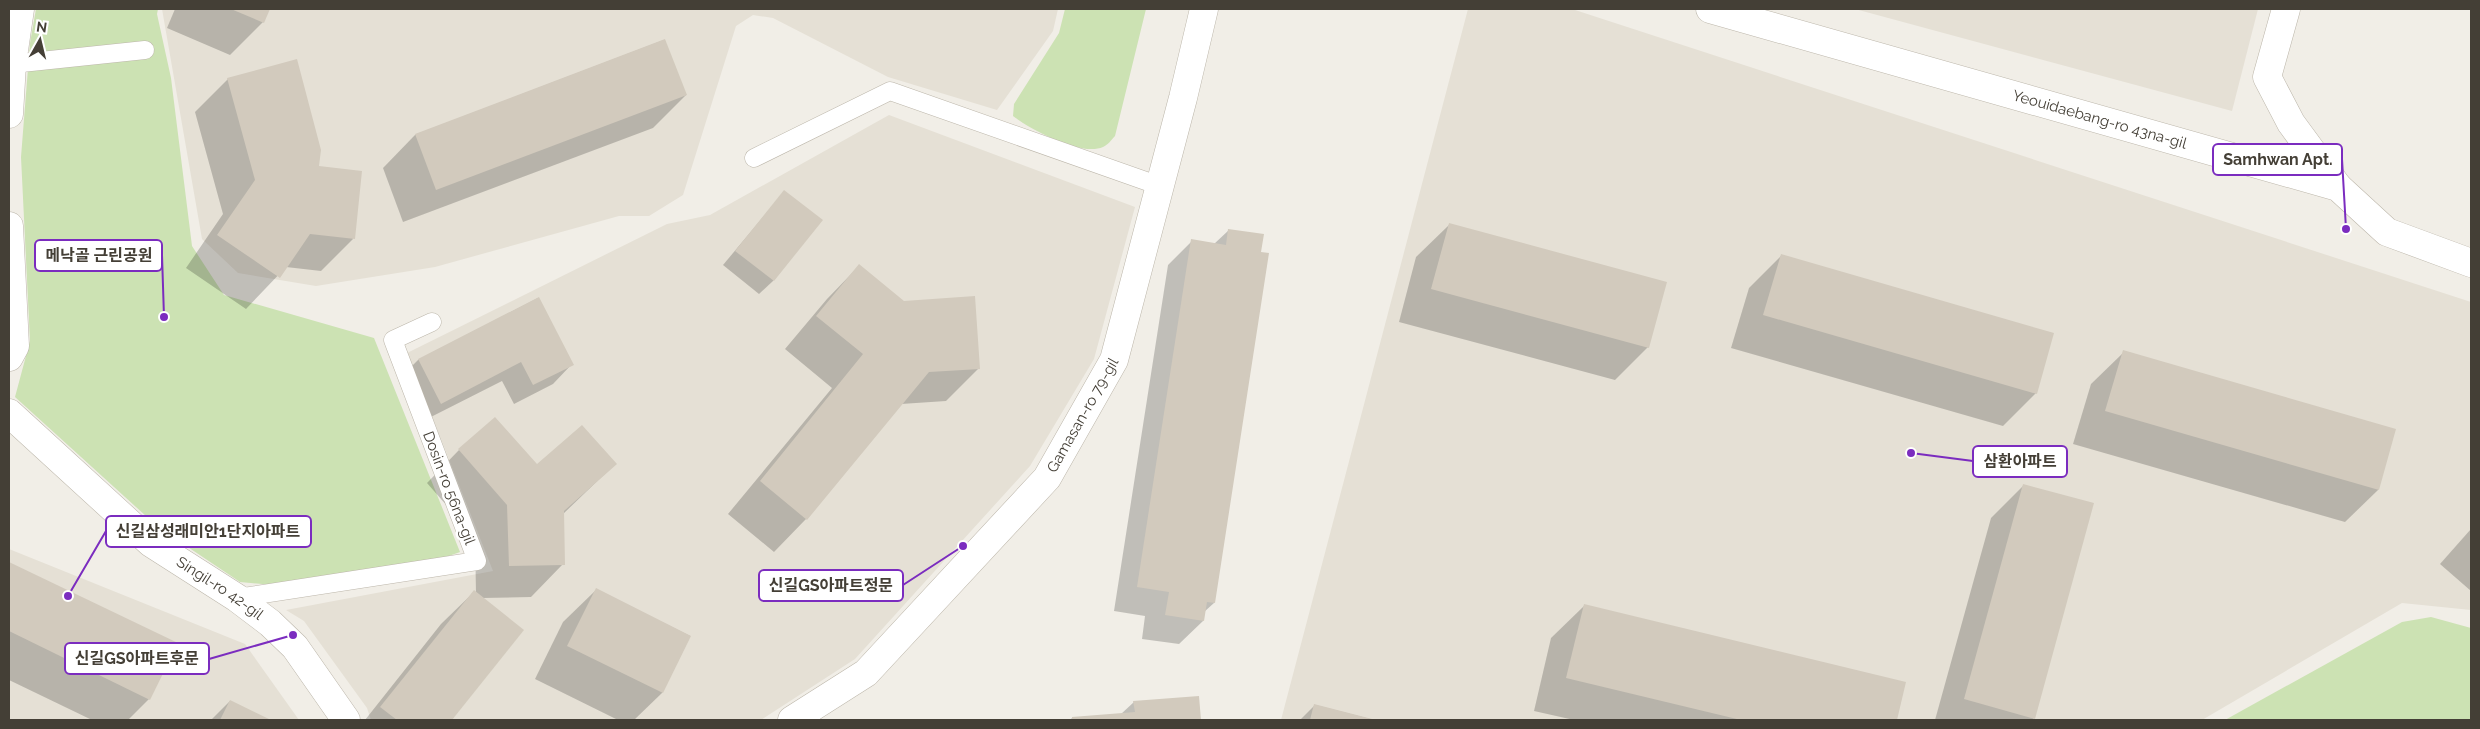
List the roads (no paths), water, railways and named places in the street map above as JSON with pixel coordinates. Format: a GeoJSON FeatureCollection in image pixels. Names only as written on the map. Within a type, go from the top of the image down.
{"type":"FeatureCollection","features":[{"type":"Feature","properties":{"kind":"street"},"geometry":{"type":"LineString","coordinates":[[9,114],[12,64],[20,9]]}},
{"type":"Feature","properties":{"kind":"street","name":"Gamasan-ro 79-gil"},"geometry":{"type":"LineString","coordinates":[[792,720],[866,673],[1048,478],[1114,360],[1204,9]]}},
{"type":"Feature","properties":{"kind":"street","name":"Yeouidaebang-ro 43na-gil"},"geometry":{"type":"LineString","coordinates":[[1710,9],[2338,187],[2386,232],[2471,263]]}},
{"type":"Feature","properties":{"kind":"street"},"geometry":{"type":"LineString","coordinates":[[2286,9],[2267,77],[2291,123],[2338,187]]}},
{"type":"Feature","properties":{"kind":"street"},"geometry":{"type":"LineString","coordinates":[[9,226],[15,346],[9,357]]}},
{"type":"Feature","properties":{"kind":"street","name":"Singil-ro 42-gil"},"geometry":{"type":"LineString","coordinates":[[9,413],[150,544],[237,598],[270,623],[294,646],[346,720]]}},
{"type":"Feature","properties":{"kind":"lane"},"geometry":{"type":"LineString","coordinates":[[12,64],[146,50]]}},
{"type":"Feature","properties":{"kind":"lane"},"geometry":{"type":"LineString","coordinates":[[754,158],[890,91],[1160,186]]}},
{"type":"Feature","properties":{"kind":"lane","name":"Dosin-ro 56na-gil"},"geometry":{"type":"LineString","coordinates":[[237,598],[477,561],[393,340],[432,322]]}},
{"type":"Feature","properties":{"kind":"place","name":"Samhwan Apt."},"geometry":{"type":"Point","coordinates":[2346,229]}},
{"type":"Feature","properties":{"kind":"place","name":"메낙골 근린공원"},"geometry":{"type":"Point","coordinates":[164,317]}},
{"type":"Feature","properties":{"kind":"place","name":"삼환아파트"},"geometry":{"type":"Point","coordinates":[1911,453]}},
{"type":"Feature","properties":{"kind":"place","name":"신길GS아파트정문"},"geometry":{"type":"Point","coordinates":[963,546]}},
{"type":"Feature","properties":{"kind":"place","name":"신길삼성래미안1단지아파트"},"geometry":{"type":"Point","coordinates":[68,596]}},
{"type":"Feature","properties":{"kind":"place","name":"신길GS아파트후문"},"geometry":{"type":"Point","coordinates":[293,635]}}]}
